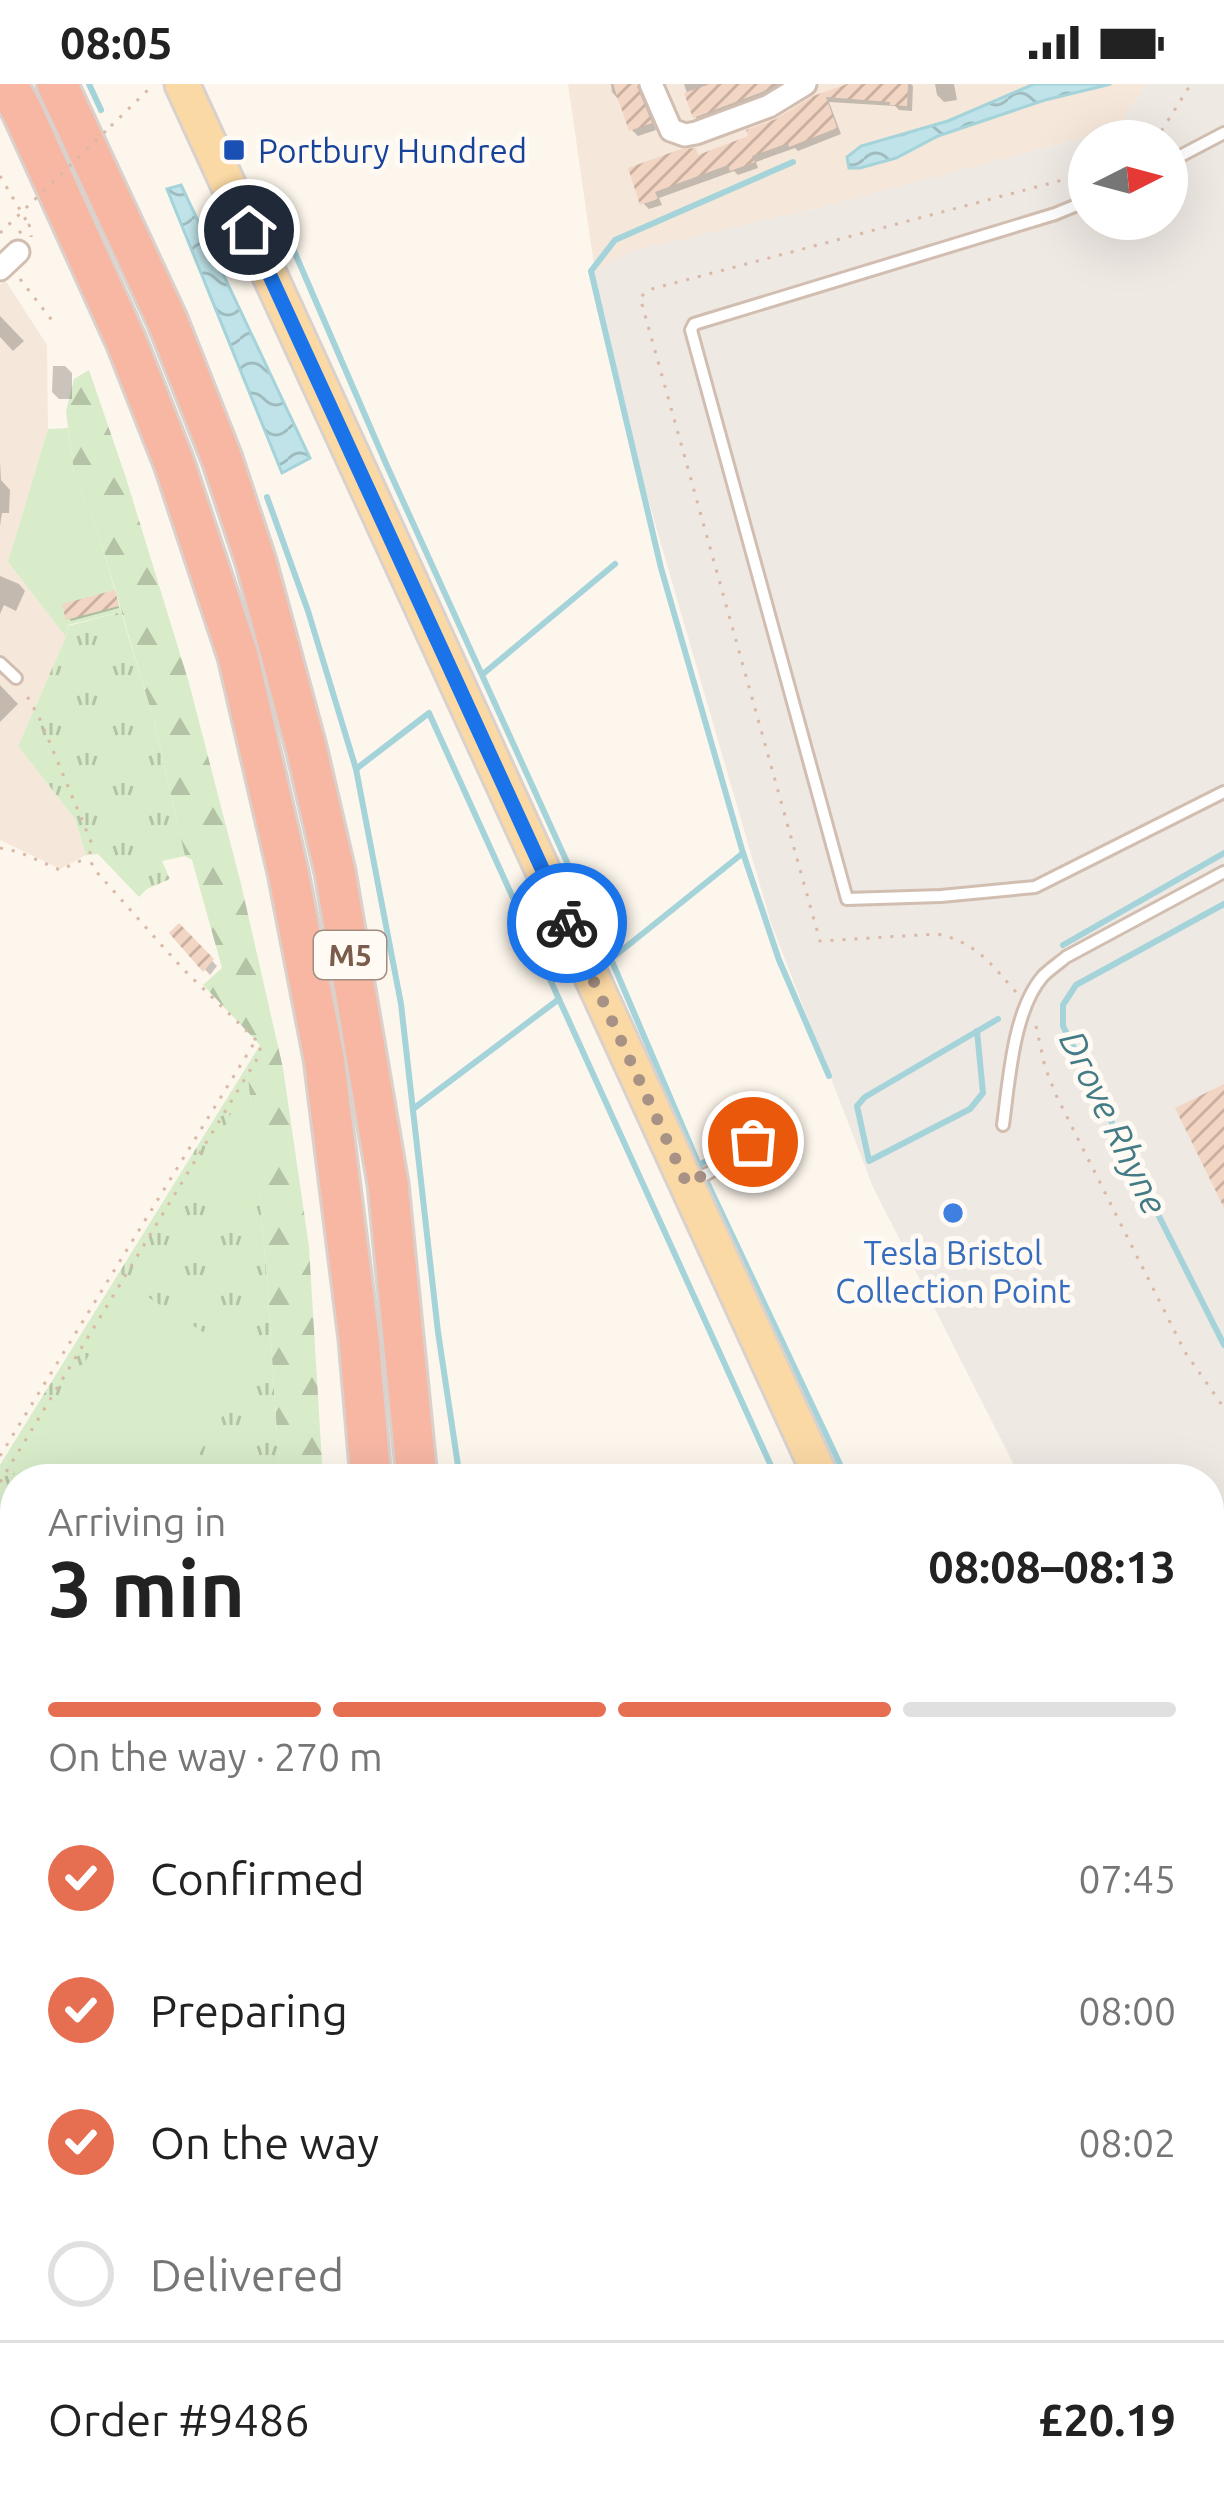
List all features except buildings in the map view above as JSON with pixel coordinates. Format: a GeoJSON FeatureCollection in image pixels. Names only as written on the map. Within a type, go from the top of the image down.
{"type":"FeatureCollection","features":[{"type":"Feature","properties":{"kind":"highway","name":"M5"},"geometry":{"type":"LineString","coordinates":[[7,84],[126,341],[174,463],[238,656],[288,872],[324,1058],[355,1296],[369,1464]]}},
{"type":"Feature","properties":{"kind":"highway","name":"M5"},"geometry":{"type":"LineString","coordinates":[[57,84],[166,320],[216,444],[256,562],[306,747],[338,892],[388,1184],[416,1464]]}},
{"type":"Feature","properties":{"kind":"main road"},"geometry":{"type":"LineString","coordinates":[[182,84],[815,1464]]}},
{"type":"Feature","properties":{"kind":"street"},"geometry":{"type":"LineString","coordinates":[[651,84],[670,130],[685,135],[769,106],[805,84]]}},
{"type":"Feature","properties":{"kind":"lane"},"geometry":{"type":"LineString","coordinates":[[1188,152],[1224,134]]}},
{"type":"Feature","properties":{"kind":"lane"},"geometry":{"type":"LineString","coordinates":[[1068,209],[694,324],[691,330],[847,899],[1035,887],[1224,792]]}},
{"type":"Feature","properties":{"kind":"lane"},"geometry":{"type":"LineString","coordinates":[[0,663],[16,678]]}},
{"type":"Feature","properties":{"kind":"lane"},"geometry":{"type":"LineString","coordinates":[[1003,1125],[1026,1004],[1043,976],[1066,957],[1224,872]]}},
{"type":"Feature","properties":{"kind":"lane"},"geometry":{"type":"LineString","coordinates":[[687,1184],[753,1142],[752,1125],[739,1101]]}},
{"type":"Feature","properties":{"kind":"path"},"geometry":{"type":"LineString","coordinates":[[0,233],[154,84]]}},
{"type":"Feature","properties":{"kind":"path"},"geometry":{"type":"LineString","coordinates":[[1168,120],[1191,84]]}},
{"type":"Feature","properties":{"kind":"path"},"geometry":{"type":"LineString","coordinates":[[0,176],[29,224]]}},
{"type":"Feature","properties":{"kind":"path"},"geometry":{"type":"LineString","coordinates":[[1068,179],[652,289],[640,297],[820,941],[937,934],[952,938],[981,952],[1026,1004],[1056,1095],[1185,1352],[1224,1408]]}},
{"type":"Feature","properties":{"kind":"path"},"geometry":{"type":"LineString","coordinates":[[9,261],[54,323]]}},
{"type":"Feature","properties":{"kind":"path"},"geometry":{"type":"LineString","coordinates":[[12,1464],[260,1054],[256,1040],[167,952],[94,869],[89,857],[92,844],[39,717],[16,678]]}},
{"type":"Feature","properties":{"kind":"path"},"geometry":{"type":"LineString","coordinates":[[0,848],[60,870],[89,857]]}},
{"type":"Feature","properties":{"kind":"path"},"geometry":{"type":"LineString","coordinates":[[0,1456],[256,1040]]}},
{"type":"Feature","properties":{"kind":"shaded area"},"geometry":{"type":"Polygon","coordinates":[[[568,84],[1147,84],[1122,120],[1068,120],[1068,142],[632,251],[595,272],[568,84]]]}},
{"type":"Feature","properties":{"kind":"shaded area"},"geometry":{"type":"Polygon","coordinates":[[[1147,84],[1224,84],[1224,1464],[1013,1464],[873,1187],[771,923],[639,468],[604,312],[597,312],[590,273],[632,251],[1068,142],[1068,240],[1188,240],[1188,120],[1122,120],[1147,84]]]}},
{"type":"Feature","properties":{"kind":"shaded area"},"geometry":{"type":"Polygon","coordinates":[[[5,280],[47,345],[48,429],[8,562],[66,637],[18,746],[75,819],[86,855],[60,869],[0,840],[0,285],[5,280]]]}},
{"type":"Feature","properties":{"kind":"green space"},"geometry":{"type":"Polygon","coordinates":[[[89,370],[126,478],[189,683],[241,884],[283,1068],[309,1247],[322,1464],[279,1464],[247,1066],[260,1045],[203,985],[222,968],[192,860],[185,856],[154,721],[98,532],[74,475],[66,411],[74,379],[89,370]]]}},
{"type":"Feature","properties":{"kind":"green space"},"geometry":{"type":"Polygon","coordinates":[[[68,428],[74,475],[98,532],[121,612],[68,625],[66,637],[8,562],[48,429],[68,428]]]}},
{"type":"Feature","properties":{"kind":"green space"},"geometry":{"type":"Polygon","coordinates":[[[121,612],[153,717],[185,856],[162,861],[170,879],[139,897],[98,854],[86,855],[75,819],[18,746],[68,626],[121,612]]]}},
{"type":"Feature","properties":{"kind":"green space"},"geometry":{"type":"Polygon","coordinates":[[[247,1066],[279,1464],[1,1464],[247,1066]]]}},
{"type":"Feature","properties":{"kind":"green space"},"geometry":{"type":"Polygon","coordinates":[[[251,1104],[260,1203],[240,1208],[205,1168],[235,1105],[251,1104]]]}},
{"type":"Feature","properties":{"kind":"green space"},"geometry":{"type":"Polygon","coordinates":[[[132,1287],[255,1365],[192,1464],[21,1464],[132,1287]]]}},
{"type":"Feature","properties":{"kind":"water"},"geometry":{"type":"Polygon","coordinates":[[[1034,84],[1111,84],[1045,100],[938,136],[896,158],[849,168],[847,157],[861,146],[948,121],[1034,84]]]}},
{"type":"Feature","properties":{"kind":"water"},"geometry":{"type":"Polygon","coordinates":[[[181,185],[310,458],[282,473],[167,189],[181,185]]]}},
{"type":"Feature","properties":{"kind":"waterway"},"geometry":{"type":"LineString","coordinates":[[89,84],[101,110]]}},
{"type":"Feature","properties":{"kind":"waterway"},"geometry":{"type":"LineString","coordinates":[[793,162],[615,240],[591,271],[661,568],[743,853],[779,960],[829,1076]]}},
{"type":"Feature","properties":{"kind":"waterway"},"geometry":{"type":"LineString","coordinates":[[285,230],[699,1165],[840,1464]]}},
{"type":"Feature","properties":{"kind":"waterway"},"geometry":{"type":"LineString","coordinates":[[267,497],[356,769],[401,1004],[458,1464]]}},
{"type":"Feature","properties":{"kind":"waterway"},"geometry":{"type":"LineString","coordinates":[[483,674],[615,564]]}},
{"type":"Feature","properties":{"kind":"waterway"},"geometry":{"type":"LineString","coordinates":[[356,769],[429,713],[770,1464]]}},
{"type":"Feature","properties":{"kind":"waterway"},"geometry":{"type":"LineString","coordinates":[[611,959],[743,853]]}},
{"type":"Feature","properties":{"kind":"waterway"},"geometry":{"type":"LineString","coordinates":[[1063,945],[1224,853]]}},
{"type":"Feature","properties":{"kind":"waterway","name":"Drove Rhyne"},"geometry":{"type":"LineString","coordinates":[[1224,904],[1076,985],[1063,1005],[1063,1026],[1224,1345]]}},
{"type":"Feature","properties":{"kind":"waterway"},"geometry":{"type":"LineString","coordinates":[[413,1109],[559,999]]}},
{"type":"Feature","properties":{"kind":"waterway"},"geometry":{"type":"LineString","coordinates":[[977,1031],[983,1093],[970,1109],[869,1161],[857,1106],[865,1097],[998,1019]]}},
{"type":"Feature","properties":{"kind":"waterway"},"geometry":{"type":"LineString","coordinates":[[699,1165],[782,1117]]}},
{"type":"Feature","properties":{"kind":"way so far"},"geometry":{"type":"LineString","coordinates":[[567,923],[687,1184],[753,1142]]}},
{"type":"Feature","properties":{"kind":"place","name":"Portbury Hundred"},"geometry":{"type":"Point","coordinates":[234,150]}},
{"type":"Feature","properties":{"kind":"place","name":"Tesla Bristol Collection Point"},"geometry":{"type":"Point","coordinates":[953,1213]}},
{"type":"Feature","properties":{"kind":"route"},"geometry":{"type":"LineString","coordinates":[[249,230],[567,923]]}}]}
